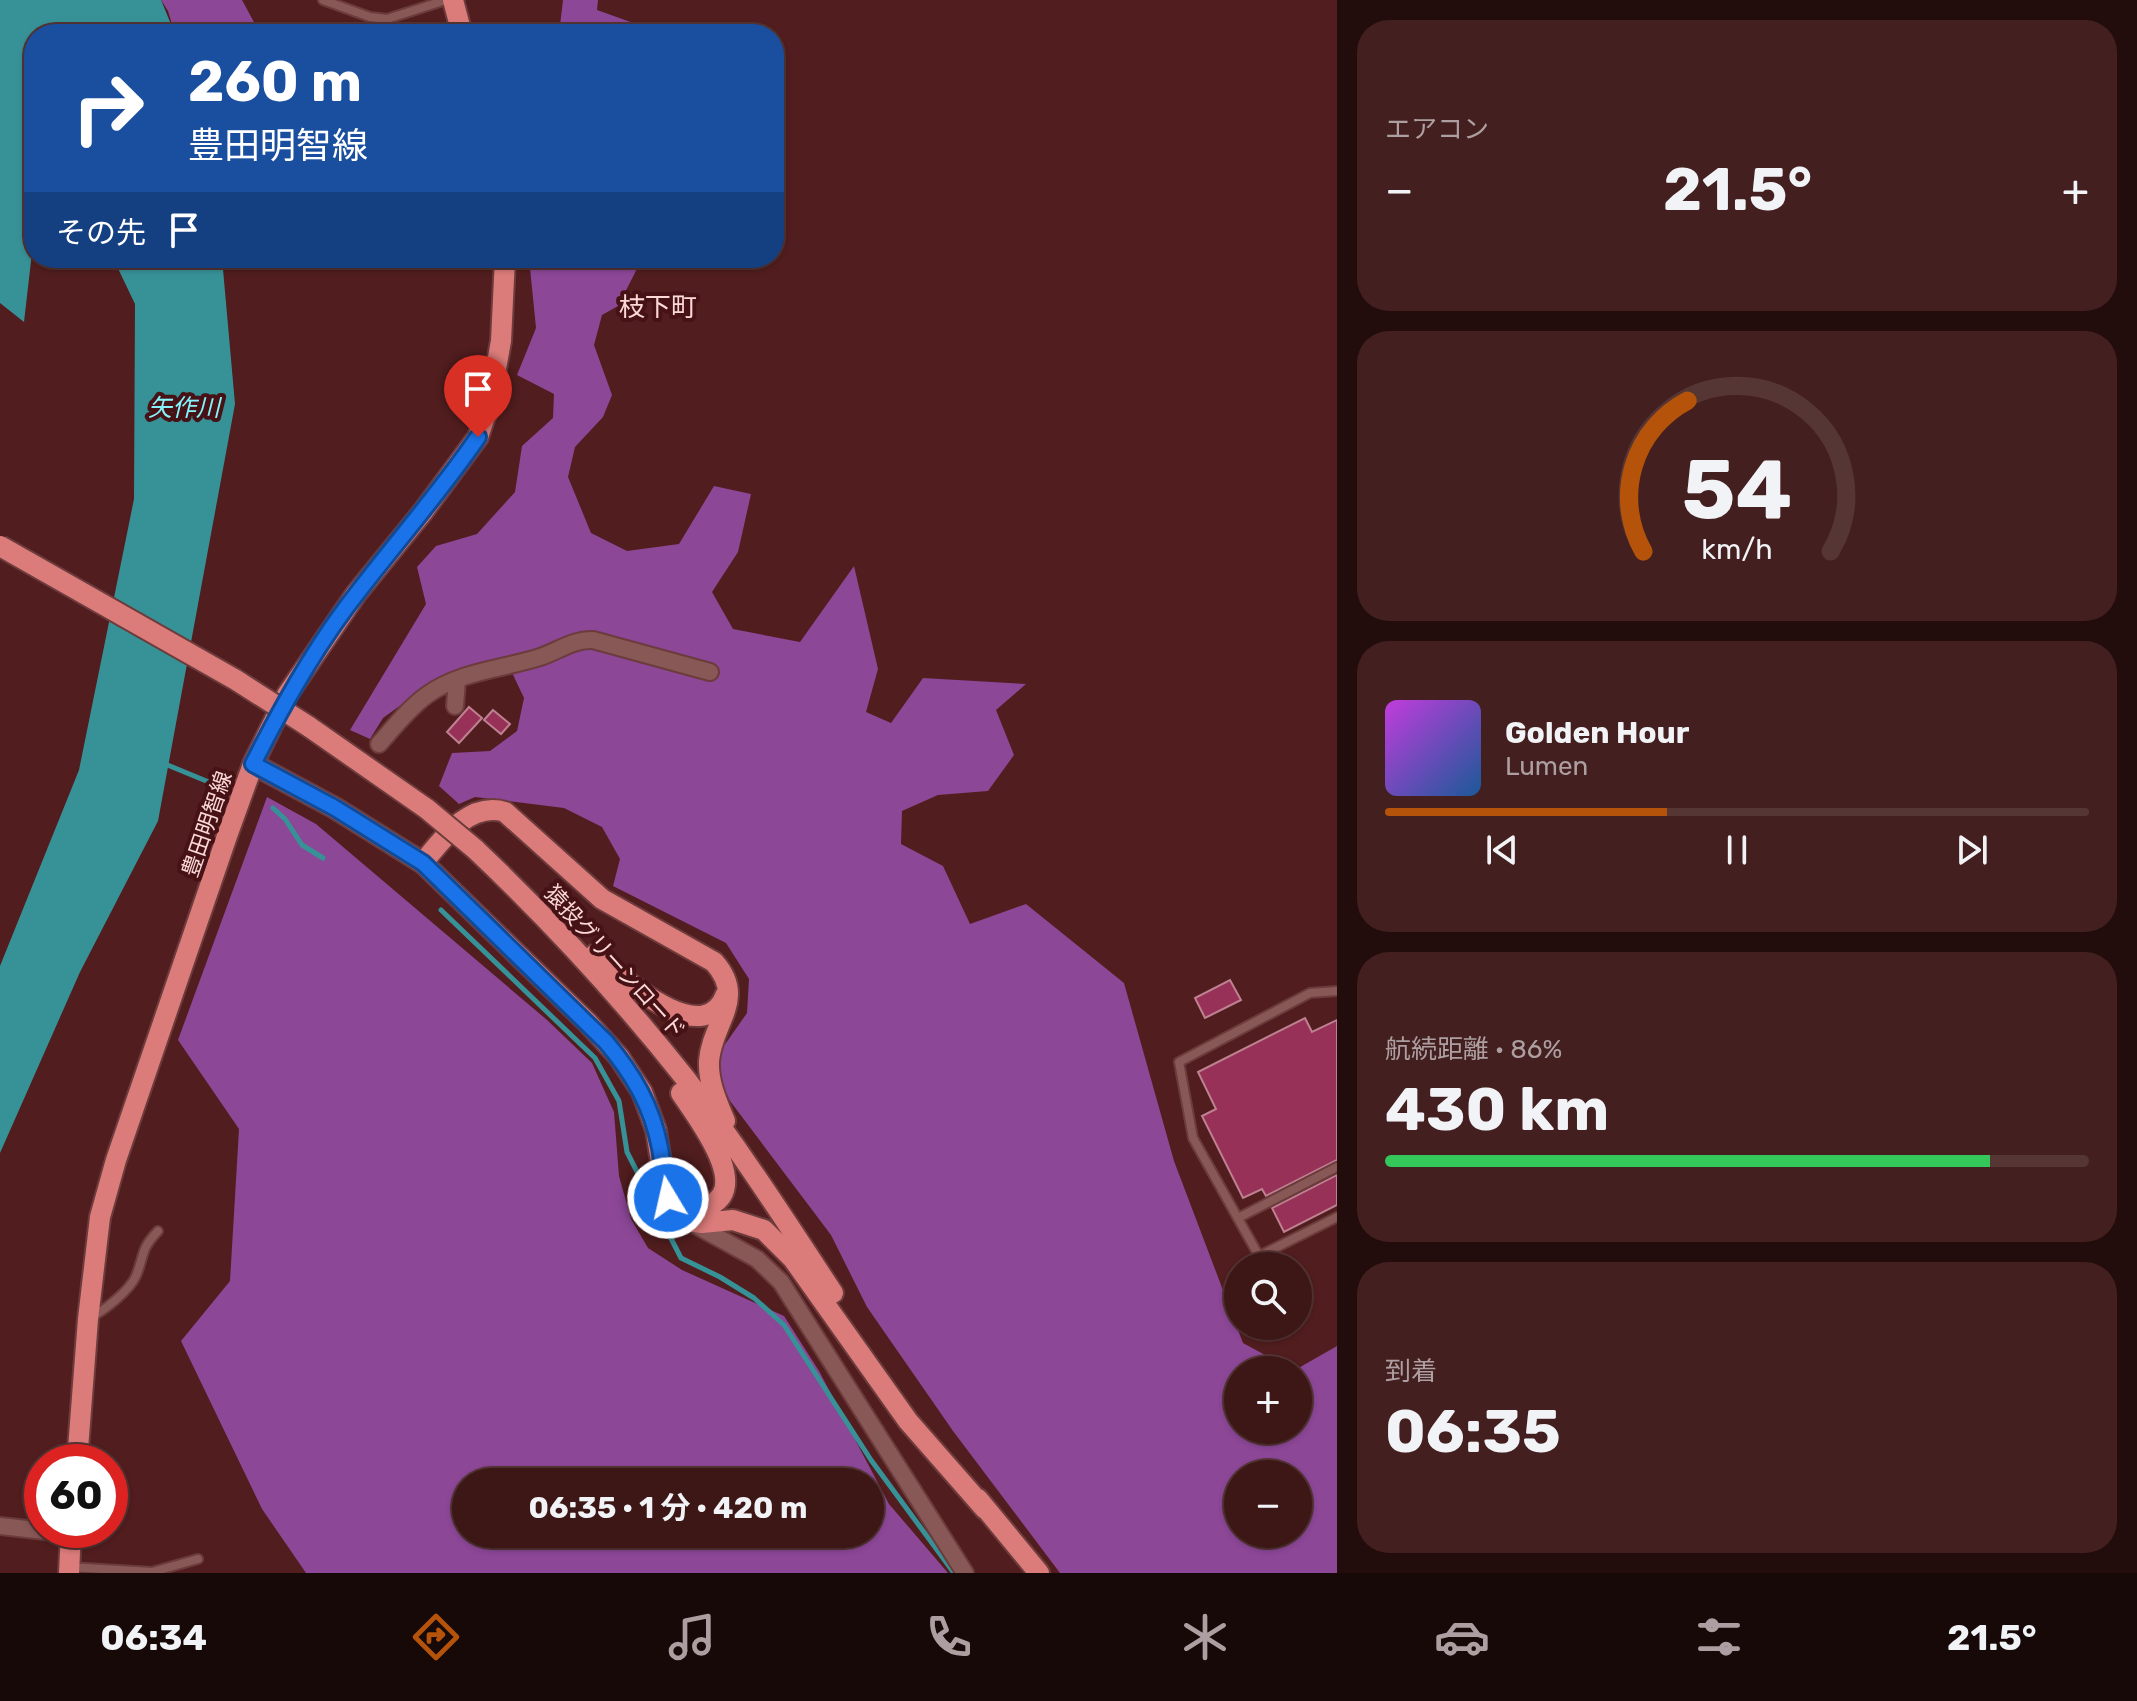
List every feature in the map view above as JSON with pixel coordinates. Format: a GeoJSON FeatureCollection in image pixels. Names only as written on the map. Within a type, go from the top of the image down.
{"type":"FeatureCollection","features":[{"type":"Feature","properties":{"kind":"main road"},"geometry":{"type":"LineString","coordinates":[[453,0],[459,24]]}},
{"type":"Feature","properties":{"kind":"main road","name":"豊田明智線"},"geometry":{"type":"LineString","coordinates":[[78,1444],[100,1217],[116,1160],[253,764],[287,695],[356,594],[422,513],[478,437],[490,402],[501,341],[505,268]]}},
{"type":"Feature","properties":{"kind":"main road","name":"猿投グリーンロード"},"geometry":{"type":"LineString","coordinates":[[0,546],[236,680],[308,726],[427,809],[544,914],[677,1068],[734,1145],[859,1332],[985,1509],[1039,1573]]}},
{"type":"Feature","properties":{"kind":"main road"},"geometry":{"type":"LineString","coordinates":[[253,764],[335,808],[423,863],[588,1023],[632,1075],[650,1111],[672,1207],[689,1221],[733,1220],[764,1230],[793,1259],[908,1421],[985,1509]]}},
{"type":"Feature","properties":{"kind":"main road"},"geometry":{"type":"LineString","coordinates":[[423,863],[465,818],[485,810],[505,812],[602,899],[714,962],[727,982],[728,1004],[711,1044],[709,1072],[734,1145]]}},
{"type":"Feature","properties":{"kind":"main road"},"geometry":{"type":"LineString","coordinates":[[544,914],[640,991],[676,1012],[690,1015],[711,1012],[723,1000],[727,982]]}},
{"type":"Feature","properties":{"kind":"main road"},"geometry":{"type":"LineString","coordinates":[[592,966],[705,1131],[723,1163],[726,1184],[716,1201],[707,1206],[690,1208],[674,1197],[663,1175]]}},
{"type":"Feature","properties":{"kind":"main road"},"geometry":{"type":"LineString","coordinates":[[69,1570],[70,1548]]}},
{"type":"Feature","properties":{"kind":"street"},"geometry":{"type":"LineString","coordinates":[[379,744],[427,695],[457,680],[545,655],[582,639],[710,672]]}},
{"type":"Feature","properties":{"kind":"street"},"geometry":{"type":"LineString","coordinates":[[455,706],[457,680]]}},
{"type":"Feature","properties":{"kind":"street"},"geometry":{"type":"LineString","coordinates":[[689,1221],[742,1248],[781,1282],[965,1573]]}},
{"type":"Feature","properties":{"kind":"street"},"geometry":{"type":"LineString","coordinates":[[0,1526],[24,1528]]}},
{"type":"Feature","properties":{"kind":"lane"},"geometry":{"type":"LineString","coordinates":[[323,0],[370,17],[387,19],[446,0]]}},
{"type":"Feature","properties":{"kind":"lane"},"geometry":{"type":"LineString","coordinates":[[1337,991],[1310,993],[1179,1062],[1193,1138],[1259,1256],[1337,1217]]}},
{"type":"Feature","properties":{"kind":"lane"},"geometry":{"type":"LineString","coordinates":[[1238,1218],[1337,1167]]}},
{"type":"Feature","properties":{"kind":"lane"},"geometry":{"type":"LineString","coordinates":[[88,1319],[102,1312],[135,1279],[145,1245],[158,1231]]}},
{"type":"Feature","properties":{"kind":"lane"},"geometry":{"type":"LineString","coordinates":[[69,1570],[152,1572],[198,1559]]}},
{"type":"Feature","properties":{"kind":"shaded area"},"geometry":{"type":"Polygon","coordinates":[[[161,0],[242,0],[255,24],[172,24],[161,0]]]}},
{"type":"Feature","properties":{"kind":"shaded area"},"geometry":{"type":"Polygon","coordinates":[[[563,0],[598,0],[597,10],[636,24],[560,24],[563,0]]]}},
{"type":"Feature","properties":{"kind":"shaded area"},"geometry":{"type":"Polygon","coordinates":[[[530,268],[637,268],[618,306],[602,315],[594,345],[612,395],[603,417],[575,447],[568,477],[591,533],[627,551],[679,544],[714,486],[751,494],[738,552],[712,592],[733,629],[800,642],[854,566],[878,669],[866,712],[891,723],[923,678],[1026,684],[996,710],[1014,755],[988,791],[938,795],[902,811],[901,844],[943,866],[970,924],[1026,904],[1124,983],[1174,1161],[1224,1293],[1224,1340],[1242,1340],[1267,1356],[1224,1356],[1224,1444],[1312,1444],[1312,1360],[1337,1346],[1337,1573],[1060,1573],[953,1431],[867,1307],[831,1235],[730,1101],[719,1078],[721,1050],[747,1013],[749,979],[726,943],[613,886],[620,859],[602,827],[564,808],[475,797],[459,804],[439,786],[452,753],[490,751],[517,731],[524,698],[505,658],[441,676],[383,718],[370,739],[350,730],[426,604],[417,567],[436,546],[477,534],[515,492],[522,446],[553,418],[554,394],[517,375],[536,328],[530,268]]]}},
{"type":"Feature","properties":{"kind":"shaded area"},"geometry":{"type":"Polygon","coordinates":[[[267,797],[316,824],[547,1020],[592,1063],[614,1112],[619,1176],[631,1219],[648,1248],[682,1270],[784,1316],[819,1371],[870,1468],[452,1468],[452,1548],[884,1548],[884,1494],[948,1573],[306,1573],[262,1509],[181,1341],[230,1281],[239,1129],[178,1040],[267,797]]]}},
{"type":"Feature","properties":{"kind":"water"},"geometry":{"type":"Polygon","coordinates":[[[0,0],[161,0],[171,24],[24,24],[24,268],[30,268],[24,322],[0,303],[0,0]]]}},
{"type":"Feature","properties":{"kind":"water","name":"矢作川"},"geometry":{"type":"Polygon","coordinates":[[[118,268],[223,268],[235,404],[158,821],[80,972],[0,1153],[0,966],[79,770],[134,499],[135,304],[118,268]]]}},
{"type":"Feature","properties":{"kind":"building"},"geometry":{"type":"Polygon","coordinates":[[[469,707],[482,718],[459,743],[447,732],[469,707]]]}},
{"type":"Feature","properties":{"kind":"building"},"geometry":{"type":"Polygon","coordinates":[[[493,710],[510,724],[501,734],[484,720],[493,710]]]}},
{"type":"Feature","properties":{"kind":"building"},"geometry":{"type":"Polygon","coordinates":[[[1230,980],[1241,1000],[1205,1018],[1195,998],[1230,980]]]}},
{"type":"Feature","properties":{"kind":"building"},"geometry":{"type":"Polygon","coordinates":[[[1305,1018],[1312,1032],[1337,1020],[1337,1160],[1266,1196],[1262,1189],[1243,1198],[1202,1116],[1216,1109],[1198,1072],[1305,1018]]]}},
{"type":"Feature","properties":{"kind":"building"},"geometry":{"type":"Polygon","coordinates":[[[1337,1175],[1337,1205],[1284,1232],[1272,1208],[1337,1175]]]}},
{"type":"Feature","properties":{"kind":"waterway"},"geometry":{"type":"LineString","coordinates":[[165,764],[216,785]]}},
{"type":"Feature","properties":{"kind":"waterway"},"geometry":{"type":"LineString","coordinates":[[273,808],[285,819],[302,845],[323,858]]}},
{"type":"Feature","properties":{"kind":"waterway"},"geometry":{"type":"LineString","coordinates":[[441,910],[595,1058],[619,1101],[627,1152],[681,1258],[754,1298],[784,1325],[871,1460],[954,1573]]}},
{"type":"Feature","properties":{"kind":"district","name":"枝下町"},"geometry":{"type":"Point","coordinates":[658,307]}},
{"type":"Feature","properties":{"kind":"route"},"geometry":{"type":"LineString","coordinates":[[478,437],[422,513],[356,594],[287,695],[253,764],[335,808],[423,863],[588,1023],[619,1057],[642,1092],[656,1130],[668,1198]]}}]}
